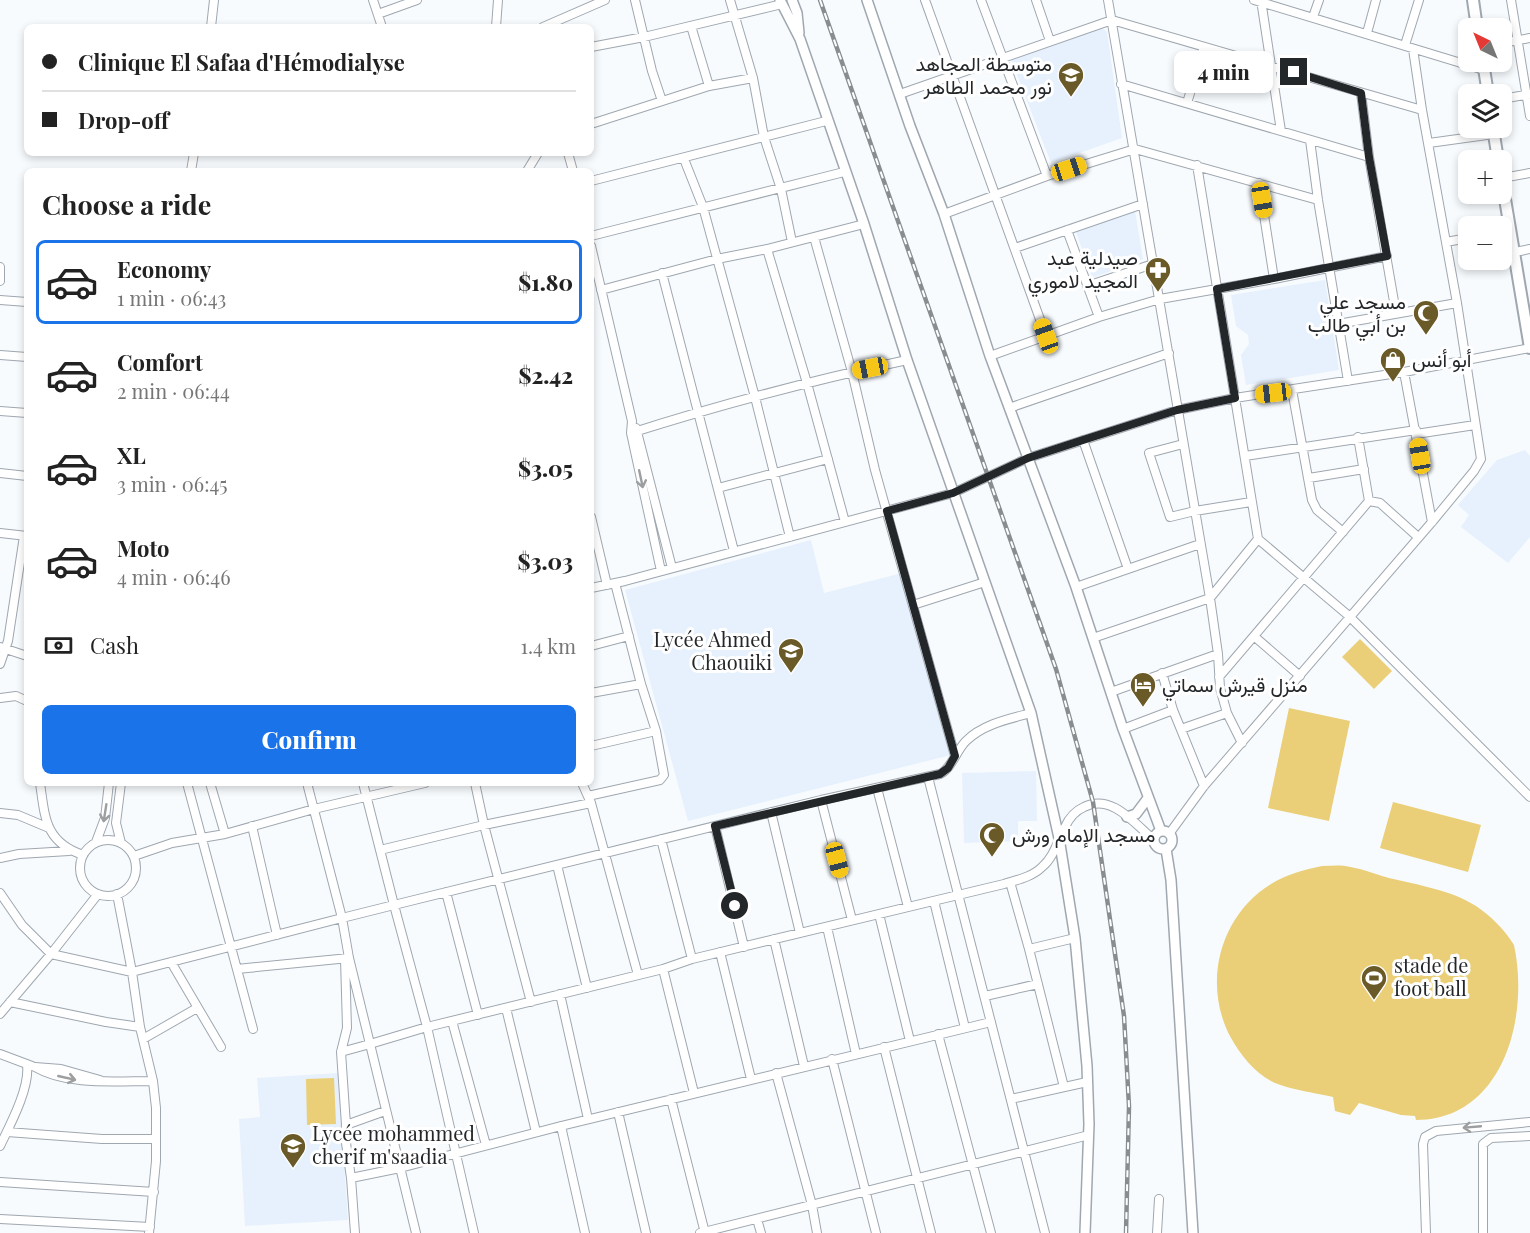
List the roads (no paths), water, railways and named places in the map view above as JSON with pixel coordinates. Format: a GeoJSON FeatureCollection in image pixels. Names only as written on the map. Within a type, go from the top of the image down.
{"type":"FeatureCollection","features":[{"type":"Feature","properties":{"kind":"main road"},"geometry":{"type":"LineString","coordinates":[[1473,0],[1476,18]]}},
{"type":"Feature","properties":{"kind":"main road"},"geometry":{"type":"LineString","coordinates":[[1512,245],[1515,252],[1530,348]]}},
{"type":"Feature","properties":{"kind":"street"},"geometry":{"type":"LineString","coordinates":[[211,24],[214,0]]}},
{"type":"Feature","properties":{"kind":"street"},"geometry":{"type":"LineString","coordinates":[[373,0],[379,24]]}},
{"type":"Feature","properties":{"kind":"street"},"geometry":{"type":"LineString","coordinates":[[378,14],[417,0]]}},
{"type":"Feature","properties":{"kind":"street"},"geometry":{"type":"LineString","coordinates":[[496,24],[498,0]]}},
{"type":"Feature","properties":{"kind":"street"},"geometry":{"type":"LineString","coordinates":[[549,24],[601,0]]}},
{"type":"Feature","properties":{"kind":"street"},"geometry":{"type":"LineString","coordinates":[[635,0],[662,101]]}},
{"type":"Feature","properties":{"kind":"street"},"geometry":{"type":"LineString","coordinates":[[730,0],[753,78],[764,136],[781,189],[792,242]]}},
{"type":"Feature","properties":{"kind":"street"},"geometry":{"type":"LineString","coordinates":[[792,0],[797,13],[800,39]]}},
{"type":"Feature","properties":{"kind":"street"},"geometry":{"type":"LineString","coordinates":[[867,0],[944,214],[990,356],[1076,587],[1123,729],[1148,798],[1165,833],[1172,842],[1166,849],[1171,880],[1193,1233]]}},
{"type":"Feature","properties":{"kind":"street"},"geometry":{"type":"LineString","coordinates":[[925,0],[1046,336]]}},
{"type":"Feature","properties":{"kind":"street"},"geometry":{"type":"LineString","coordinates":[[981,0],[1047,176]]}},
{"type":"Feature","properties":{"kind":"street"},"geometry":{"type":"LineString","coordinates":[[1036,0],[1050,41]]}},
{"type":"Feature","properties":{"kind":"street"},"geometry":{"type":"LineString","coordinates":[[1108,0],[1210,598],[1220,688],[1227,712],[1242,743]]}},
{"type":"Feature","properties":{"kind":"street"},"geometry":{"type":"LineString","coordinates":[[1313,17],[1319,0]]}},
{"type":"Feature","properties":{"kind":"street"},"geometry":{"type":"LineString","coordinates":[[1367,33],[1376,0]]}},
{"type":"Feature","properties":{"kind":"street"},"geometry":{"type":"LineString","coordinates":[[1154,840],[1156,834],[1165,833],[1479,464],[1480,452],[1457,303],[1429,143],[1409,47],[1419,0]]}},
{"type":"Feature","properties":{"kind":"street"},"geometry":{"type":"LineString","coordinates":[[1511,0],[1530,116]]}},
{"type":"Feature","properties":{"kind":"street"},"geometry":{"type":"LineString","coordinates":[[1281,132],[1272,66],[1259,1],[1458,60]]}},
{"type":"Feature","properties":{"kind":"street"},"geometry":{"type":"LineString","coordinates":[[594,46],[691,26],[781,2],[800,39],[826,121],[864,224],[907,360],[1031,713],[1059,838],[1075,938],[1089,1135],[1085,1233]]}},
{"type":"Feature","properties":{"kind":"street"},"geometry":{"type":"LineString","coordinates":[[900,94],[1112,20],[1422,110]]}},
{"type":"Feature","properties":{"kind":"street"},"geometry":{"type":"LineString","coordinates":[[691,26],[709,86]]}},
{"type":"Feature","properties":{"kind":"street"},"geometry":{"type":"LineString","coordinates":[[1512,42],[1530,38]]}},
{"type":"Feature","properties":{"kind":"street"},"geometry":{"type":"LineString","coordinates":[[1187,103],[1204,47]]}},
{"type":"Feature","properties":{"kind":"street"},"geometry":{"type":"LineString","coordinates":[[594,123],[709,86],[753,78]]}},
{"type":"Feature","properties":{"kind":"street"},"geometry":{"type":"LineString","coordinates":[[1121,84],[1369,157]]}},
{"type":"Feature","properties":{"kind":"street"},"geometry":{"type":"LineString","coordinates":[[1361,93],[1369,157],[1396,312]]}},
{"type":"Feature","properties":{"kind":"street"},"geometry":{"type":"LineString","coordinates":[[1512,97],[1528,94]]}},
{"type":"Feature","properties":{"kind":"street"},"geometry":{"type":"LineString","coordinates":[[594,180],[826,121]]}},
{"type":"Feature","properties":{"kind":"street"},"geometry":{"type":"LineString","coordinates":[[1429,143],[1458,138]]}},
{"type":"Feature","properties":{"kind":"street"},"geometry":{"type":"LineString","coordinates":[[1310,140],[1348,381]]}},
{"type":"Feature","properties":{"kind":"street"},"geometry":{"type":"LineString","coordinates":[[944,214],[1047,176],[1135,149],[1318,200]]}},
{"type":"Feature","properties":{"kind":"street"},"geometry":{"type":"LineString","coordinates":[[684,159],[703,207],[755,397],[790,537]]}},
{"type":"Feature","properties":{"kind":"street"},"geometry":{"type":"LineString","coordinates":[[1197,165],[1258,539],[1349,616],[1530,797]]}},
{"type":"Feature","properties":{"kind":"street"},"geometry":{"type":"LineString","coordinates":[[594,235],[844,172]]}},
{"type":"Feature","properties":{"kind":"street"},"geometry":{"type":"LineString","coordinates":[[1512,177],[1530,173]]}},
{"type":"Feature","properties":{"kind":"street"},"geometry":{"type":"LineString","coordinates":[[1259,183],[1274,279]]}},
{"type":"Feature","properties":{"kind":"street"},"geometry":{"type":"LineString","coordinates":[[1015,248],[1143,204]]}},
{"type":"Feature","properties":{"kind":"street"},"geometry":{"type":"LineString","coordinates":[[601,290],[717,259],[767,249],[864,224]]}},
{"type":"Feature","properties":{"kind":"street"},"geometry":{"type":"LineString","coordinates":[[1067,230],[1099,317]]}},
{"type":"Feature","properties":{"kind":"street"},"geometry":{"type":"LineString","coordinates":[[814,237],[852,372],[867,441],[955,756]]}},
{"type":"Feature","properties":{"kind":"street"},"geometry":{"type":"LineString","coordinates":[[1446,242],[1458,240]]}},
{"type":"Feature","properties":{"kind":"street"},"geometry":{"type":"LineString","coordinates":[[767,249],[845,522]]}},
{"type":"Feature","properties":{"kind":"street"},"geometry":{"type":"LineString","coordinates":[[1515,252],[1530,249]]}},
{"type":"Feature","properties":{"kind":"street"},"geometry":{"type":"LineString","coordinates":[[990,356],[1099,317],[1160,299],[1387,256]]}},
{"type":"Feature","properties":{"kind":"street"},"geometry":{"type":"LineString","coordinates":[[594,259],[632,421],[657,504],[672,568]]}},
{"type":"Feature","properties":{"kind":"street"},"geometry":{"type":"LineString","coordinates":[[1087,286],[1153,264]]}},
{"type":"Feature","properties":{"kind":"street"},"geometry":{"type":"LineString","coordinates":[[0,267],[0,281]]}},
{"type":"Feature","properties":{"kind":"street"},"geometry":{"type":"LineString","coordinates":[[662,273],[734,552]]}},
{"type":"Feature","properties":{"kind":"street"},"geometry":{"type":"LineString","coordinates":[[0,300],[24,302]]}},
{"type":"Feature","properties":{"kind":"street"},"geometry":{"type":"LineString","coordinates":[[1338,324],[1457,303]]}},
{"type":"Feature","properties":{"kind":"street"},"geometry":{"type":"LineString","coordinates":[[594,587],[953,493],[1028,458],[1177,410],[1235,398],[1404,372],[1530,348]]}},
{"type":"Feature","properties":{"kind":"street"},"geometry":{"type":"LineString","coordinates":[[1010,408],[1169,353]]}},
{"type":"Feature","properties":{"kind":"street"},"geometry":{"type":"LineString","coordinates":[[0,355],[24,357]]}},
{"type":"Feature","properties":{"kind":"street"},"geometry":{"type":"LineString","coordinates":[[635,432],[698,411],[907,360]]}},
{"type":"Feature","properties":{"kind":"street"},"geometry":{"type":"LineString","coordinates":[[1404,372],[1432,522]]}},
{"type":"Feature","properties":{"kind":"street"},"geometry":{"type":"LineString","coordinates":[[1292,390],[1314,505],[1342,532]]}},
{"type":"Feature","properties":{"kind":"street"},"geometry":{"type":"LineString","coordinates":[[0,411],[24,413]]}},
{"type":"Feature","properties":{"kind":"street"},"geometry":{"type":"LineString","coordinates":[[1245,456],[1358,437],[1475,425]]}},
{"type":"Feature","properties":{"kind":"street"},"geometry":{"type":"LineString","coordinates":[[635,432],[647,506],[661,571]]}},
{"type":"Feature","properties":{"kind":"street"},"geometry":{"type":"LineString","coordinates":[[1219,677],[1369,501],[1358,437]]}},
{"type":"Feature","properties":{"kind":"street"},"geometry":{"type":"LineString","coordinates":[[1083,440],[1128,569]]}},
{"type":"Feature","properties":{"kind":"street"},"geometry":{"type":"LineString","coordinates":[[1183,444],[1149,453],[1170,517],[1251,502]]}},
{"type":"Feature","properties":{"kind":"street"},"geometry":{"type":"LineString","coordinates":[[718,488],[828,459]]}},
{"type":"Feature","properties":{"kind":"street"},"geometry":{"type":"LineString","coordinates":[[1309,478],[1364,469]]}},
{"type":"Feature","properties":{"kind":"street"},"geometry":{"type":"LineString","coordinates":[[0,473],[24,476]]}},
{"type":"Feature","properties":{"kind":"street"},"geometry":{"type":"LineString","coordinates":[[1369,501],[1380,503],[1418,537]]}},
{"type":"Feature","properties":{"kind":"street"},"geometry":{"type":"LineString","coordinates":[[647,506],[657,504]]}},
{"type":"Feature","properties":{"kind":"street"},"geometry":{"type":"LineString","coordinates":[[0,533],[24,536]]}},
{"type":"Feature","properties":{"kind":"street"},"geometry":{"type":"LineString","coordinates":[[1093,638],[1210,598],[1258,539]]}},
{"type":"Feature","properties":{"kind":"street"},"geometry":{"type":"LineString","coordinates":[[0,664],[24,541]]}},
{"type":"Feature","properties":{"kind":"street"},"geometry":{"type":"LineString","coordinates":[[380,850],[589,800],[662,778],[664,775],[656,731],[629,636],[594,541]]}},
{"type":"Feature","properties":{"kind":"street"},"geometry":{"type":"LineString","coordinates":[[1076,587],[1200,544]]}},
{"type":"Feature","properties":{"kind":"street"},"geometry":{"type":"LineString","coordinates":[[913,605],[985,582]]}},
{"type":"Feature","properties":{"kind":"street"},"geometry":{"type":"LineString","coordinates":[[594,645],[629,636]]}},
{"type":"Feature","properties":{"kind":"street"},"geometry":{"type":"LineString","coordinates":[[1254,637],[1300,676]]}},
{"type":"Feature","properties":{"kind":"street"},"geometry":{"type":"LineString","coordinates":[[3,647],[24,655]]}},
{"type":"Feature","properties":{"kind":"street"},"geometry":{"type":"LineString","coordinates":[[1111,692],[1218,654]]}},
{"type":"Feature","properties":{"kind":"street"},"geometry":{"type":"LineString","coordinates":[[1162,673],[1173,711],[1204,786]]}},
{"type":"Feature","properties":{"kind":"street"},"geometry":{"type":"LineString","coordinates":[[594,692],[641,684]]}},
{"type":"Feature","properties":{"kind":"street"},"geometry":{"type":"LineString","coordinates":[[0,698],[24,693]]}},
{"type":"Feature","properties":{"kind":"street"},"geometry":{"type":"LineString","coordinates":[[16,696],[24,700]]}},
{"type":"Feature","properties":{"kind":"street"},"geometry":{"type":"LineString","coordinates":[[1123,729],[1173,711]]}},
{"type":"Feature","properties":{"kind":"street"},"geometry":{"type":"LineString","coordinates":[[1181,729],[1227,712]]}},
{"type":"Feature","properties":{"kind":"street"},"geometry":{"type":"LineString","coordinates":[[0,893],[22,925],[51,954],[132,972],[771,812],[928,777],[944,772],[976,733],[998,723],[1031,713]]}},
{"type":"Feature","properties":{"kind":"street"},"geometry":{"type":"LineString","coordinates":[[594,745],[656,731]]}},
{"type":"Feature","properties":{"kind":"street"},"geometry":{"type":"LineString","coordinates":[[928,777],[1045,1233]]}},
{"type":"Feature","properties":{"kind":"street"},"geometry":{"type":"LineString","coordinates":[[40,786],[45,820],[56,840],[70,850],[83,855]]}},
{"type":"Feature","properties":{"kind":"street"},"geometry":{"type":"LineString","coordinates":[[96,842],[113,840],[128,848],[134,856],[135,874],[132,883],[117,894],[108,896],[98,894],[84,882],[80,873],[83,855],[96,842],[105,818],[109,786]]}},
{"type":"Feature","properties":{"kind":"street"},"geometry":{"type":"LineString","coordinates":[[121,786],[116,823],[121,843]]}},
{"type":"Feature","properties":{"kind":"street"},"geometry":{"type":"LineString","coordinates":[[188,786],[253,1029]]}},
{"type":"Feature","properties":{"kind":"street"},"geometry":{"type":"LineString","coordinates":[[211,786],[225,834]]}},
{"type":"Feature","properties":{"kind":"street"},"geometry":{"type":"LineString","coordinates":[[308,786],[342,918],[347,959],[347,1028],[341,1052],[345,1136],[355,1233]]}},
{"type":"Feature","properties":{"kind":"street"},"geometry":{"type":"LineString","coordinates":[[364,786],[427,1027],[474,1233]]}},
{"type":"Feature","properties":{"kind":"street"},"geometry":{"type":"LineString","coordinates":[[134,856],[172,843],[225,834],[314,809],[413,786]]}},
{"type":"Feature","properties":{"kind":"street"},"geometry":{"type":"LineString","coordinates":[[477,786],[484,825],[531,1002]]}},
{"type":"Feature","properties":{"kind":"street"},"geometry":{"type":"LineString","coordinates":[[583,786],[605,853],[638,975]]}},
{"type":"Feature","properties":{"kind":"street"},"geometry":{"type":"LineString","coordinates":[[877,788],[908,907]]}},
{"type":"Feature","properties":{"kind":"street"},"geometry":{"type":"LineString","coordinates":[[1127,817],[1136,814],[1148,798]]}},
{"type":"Feature","properties":{"kind":"street"},"geometry":{"type":"LineString","coordinates":[[821,800],[852,920]]}},
{"type":"Feature","properties":{"kind":"street"},"geometry":{"type":"LineString","coordinates":[[341,1052],[427,1027],[663,969],[692,959],[1010,882],[1031,875],[1041,868],[1050,859],[1067,822],[1074,814],[1093,802],[1110,805],[1154,840],[1157,847],[1166,849]]}},
{"type":"Feature","properties":{"kind":"street"},"geometry":{"type":"LineString","coordinates":[[771,812],[800,933]]}},
{"type":"Feature","properties":{"kind":"street"},"geometry":{"type":"LineString","coordinates":[[0,813],[18,815],[49,828]]}},
{"type":"Feature","properties":{"kind":"street"},"geometry":{"type":"LineString","coordinates":[[252,826],[277,935]]}},
{"type":"Feature","properties":{"kind":"street"},"geometry":{"type":"LineString","coordinates":[[715,826],[744,946]]}},
{"type":"Feature","properties":{"kind":"street"},"geometry":{"type":"LineString","coordinates":[[661,839],[692,959]]}},
{"type":"Feature","properties":{"kind":"street"},"geometry":{"type":"LineString","coordinates":[[0,858],[70,850]]}},
{"type":"Feature","properties":{"kind":"street"},"geometry":{"type":"LineString","coordinates":[[557,865],[587,988]]}},
{"type":"Feature","properties":{"kind":"street"},"geometry":{"type":"LineString","coordinates":[[1010,882],[1064,1087]]}},
{"type":"Feature","properties":{"kind":"street"},"geometry":{"type":"LineString","coordinates":[[446,892],[478,1015]]}},
{"type":"Feature","properties":{"kind":"street"},"geometry":{"type":"LineString","coordinates":[[0,1014],[98,894]]}},
{"type":"Feature","properties":{"kind":"street"},"geometry":{"type":"LineString","coordinates":[[0,1219],[150,1230],[154,1192],[156,1107],[117,894]]}},
{"type":"Feature","properties":{"kind":"street"},"geometry":{"type":"LineString","coordinates":[[934,901],[965,1028]]}},
{"type":"Feature","properties":{"kind":"street"},"geometry":{"type":"LineString","coordinates":[[879,914],[910,1041]]}},
{"type":"Feature","properties":{"kind":"street"},"geometry":{"type":"LineString","coordinates":[[827,927],[856,1054]]}},
{"type":"Feature","properties":{"kind":"street"},"geometry":{"type":"LineString","coordinates":[[1029,949],[1075,938]]}},
{"type":"Feature","properties":{"kind":"street"},"geometry":{"type":"LineString","coordinates":[[774,939],[804,1066]]}},
{"type":"Feature","properties":{"kind":"street"},"geometry":{"type":"LineString","coordinates":[[720,952],[751,1079]]}},
{"type":"Feature","properties":{"kind":"street"},"geometry":{"type":"LineString","coordinates":[[237,969],[347,959]]}},
{"type":"Feature","properties":{"kind":"street"},"geometry":{"type":"LineString","coordinates":[[347,959],[416,1233]]}},
{"type":"Feature","properties":{"kind":"street"},"geometry":{"type":"LineString","coordinates":[[171,962],[221,1047]]}},
{"type":"Feature","properties":{"kind":"street"},"geometry":{"type":"LineString","coordinates":[[663,969],[694,1093]]}},
{"type":"Feature","properties":{"kind":"street"},"geometry":{"type":"LineString","coordinates":[[985,996],[1038,984]]}},
{"type":"Feature","properties":{"kind":"street"},"geometry":{"type":"LineString","coordinates":[[560,994],[588,1119]]}},
{"type":"Feature","properties":{"kind":"street"},"geometry":{"type":"LineString","coordinates":[[10,1002],[140,1027]]}},
{"type":"Feature","properties":{"kind":"street"},"geometry":{"type":"LineString","coordinates":[[143,1039],[197,1008]]}},
{"type":"Feature","properties":{"kind":"street"},"geometry":{"type":"LineString","coordinates":[[506,1008],[536,1132]]}},
{"type":"Feature","properties":{"kind":"street"},"geometry":{"type":"LineString","coordinates":[[452,1021],[486,1146]]}},
{"type":"Feature","properties":{"kind":"street"},"geometry":{"type":"LineString","coordinates":[[351,1178],[400,1168],[588,1119],[991,1022]]}},
{"type":"Feature","properties":{"kind":"street"},"geometry":{"type":"LineString","coordinates":[[938,1034],[991,1233]]}},
{"type":"Feature","properties":{"kind":"street"},"geometry":{"type":"LineString","coordinates":[[885,1047],[931,1233]]}},
{"type":"Feature","properties":{"kind":"street"},"geometry":{"type":"LineString","coordinates":[[0,1054],[31,1066],[61,1069],[100,1080],[153,1081]]}},
{"type":"Feature","properties":{"kind":"street"},"geometry":{"type":"LineString","coordinates":[[832,1059],[876,1233]]}},
{"type":"Feature","properties":{"kind":"street"},"geometry":{"type":"LineString","coordinates":[[0,1146],[31,1066]]}},
{"type":"Feature","properties":{"kind":"street"},"geometry":{"type":"LineString","coordinates":[[776,1073],[818,1233]]}},
{"type":"Feature","properties":{"kind":"street"},"geometry":{"type":"LineString","coordinates":[[1011,1099],[1087,1082]]}},
{"type":"Feature","properties":{"kind":"street"},"geometry":{"type":"LineString","coordinates":[[671,1099],[703,1233],[1089,1135]]}},
{"type":"Feature","properties":{"kind":"street"},"geometry":{"type":"LineString","coordinates":[[346,1125],[385,1111]]}},
{"type":"Feature","properties":{"kind":"street"},"geometry":{"type":"LineString","coordinates":[[618,1112],[646,1233]]}},
{"type":"Feature","properties":{"kind":"street"},"geometry":{"type":"LineString","coordinates":[[1426,1233],[1423,1144],[1425,1137],[1436,1131],[1530,1122]]}},
{"type":"Feature","properties":{"kind":"street"},"geometry":{"type":"LineString","coordinates":[[561,1126],[585,1233]]}},
{"type":"Feature","properties":{"kind":"street"},"geometry":{"type":"LineString","coordinates":[[4,1133],[102,1139],[156,1139]]}},
{"type":"Feature","properties":{"kind":"street"},"geometry":{"type":"LineString","coordinates":[[1483,1233],[1483,1144],[1491,1138],[1530,1136]]}},
{"type":"Feature","properties":{"kind":"street"},"geometry":{"type":"LineString","coordinates":[[0,1182],[154,1192]]}},
{"type":"Feature","properties":{"kind":"street"},"geometry":{"type":"LineString","coordinates":[[1156,1233],[1159,1199]]}},
{"type":"Feature","properties":{"kind":"street"},"geometry":{"type":"LineString","coordinates":[[757,1219],[761,1233]]}},
{"type":"Feature","properties":{"kind":"railway"},"geometry":{"type":"LineString","coordinates":[[820,0],[1056,669],[1093,802],[1124,1016],[1129,1106],[1126,1233]]}},
{"type":"Feature","properties":{"kind":"place","name":"متوسطة المجاهد نور محمد الطاهر"},"geometry":{"type":"Point","coordinates":[1071,98]}},
{"type":"Feature","properties":{"kind":"place","name":"صيدلية عبد المجيد لاموري"},"geometry":{"type":"Point","coordinates":[1158,293]}},
{"type":"Feature","properties":{"kind":"place","name":"مسجد علي بن أبي طالب"},"geometry":{"type":"Point","coordinates":[1426,336]}},
{"type":"Feature","properties":{"kind":"place","name":"أبو أنس"},"geometry":{"type":"Point","coordinates":[1393,383]}},
{"type":"Feature","properties":{"kind":"place","name":"Lycée Ahmed Chaouiki"},"geometry":{"type":"Point","coordinates":[791,674]}},
{"type":"Feature","properties":{"kind":"place","name":"منزل قيرش سماتي"},"geometry":{"type":"Point","coordinates":[1143,708]}},
{"type":"Feature","properties":{"kind":"place","name":"مسجد الإمام ورش"},"geometry":{"type":"Point","coordinates":[992,858]}},
{"type":"Feature","properties":{"kind":"place","name":"stade de foot ball"},"geometry":{"type":"Point","coordinates":[1374,1001]}},
{"type":"Feature","properties":{"kind":"place","name":"Lycée mohammed cherif m'saadia"},"geometry":{"type":"Point","coordinates":[293,1169]}}]}
